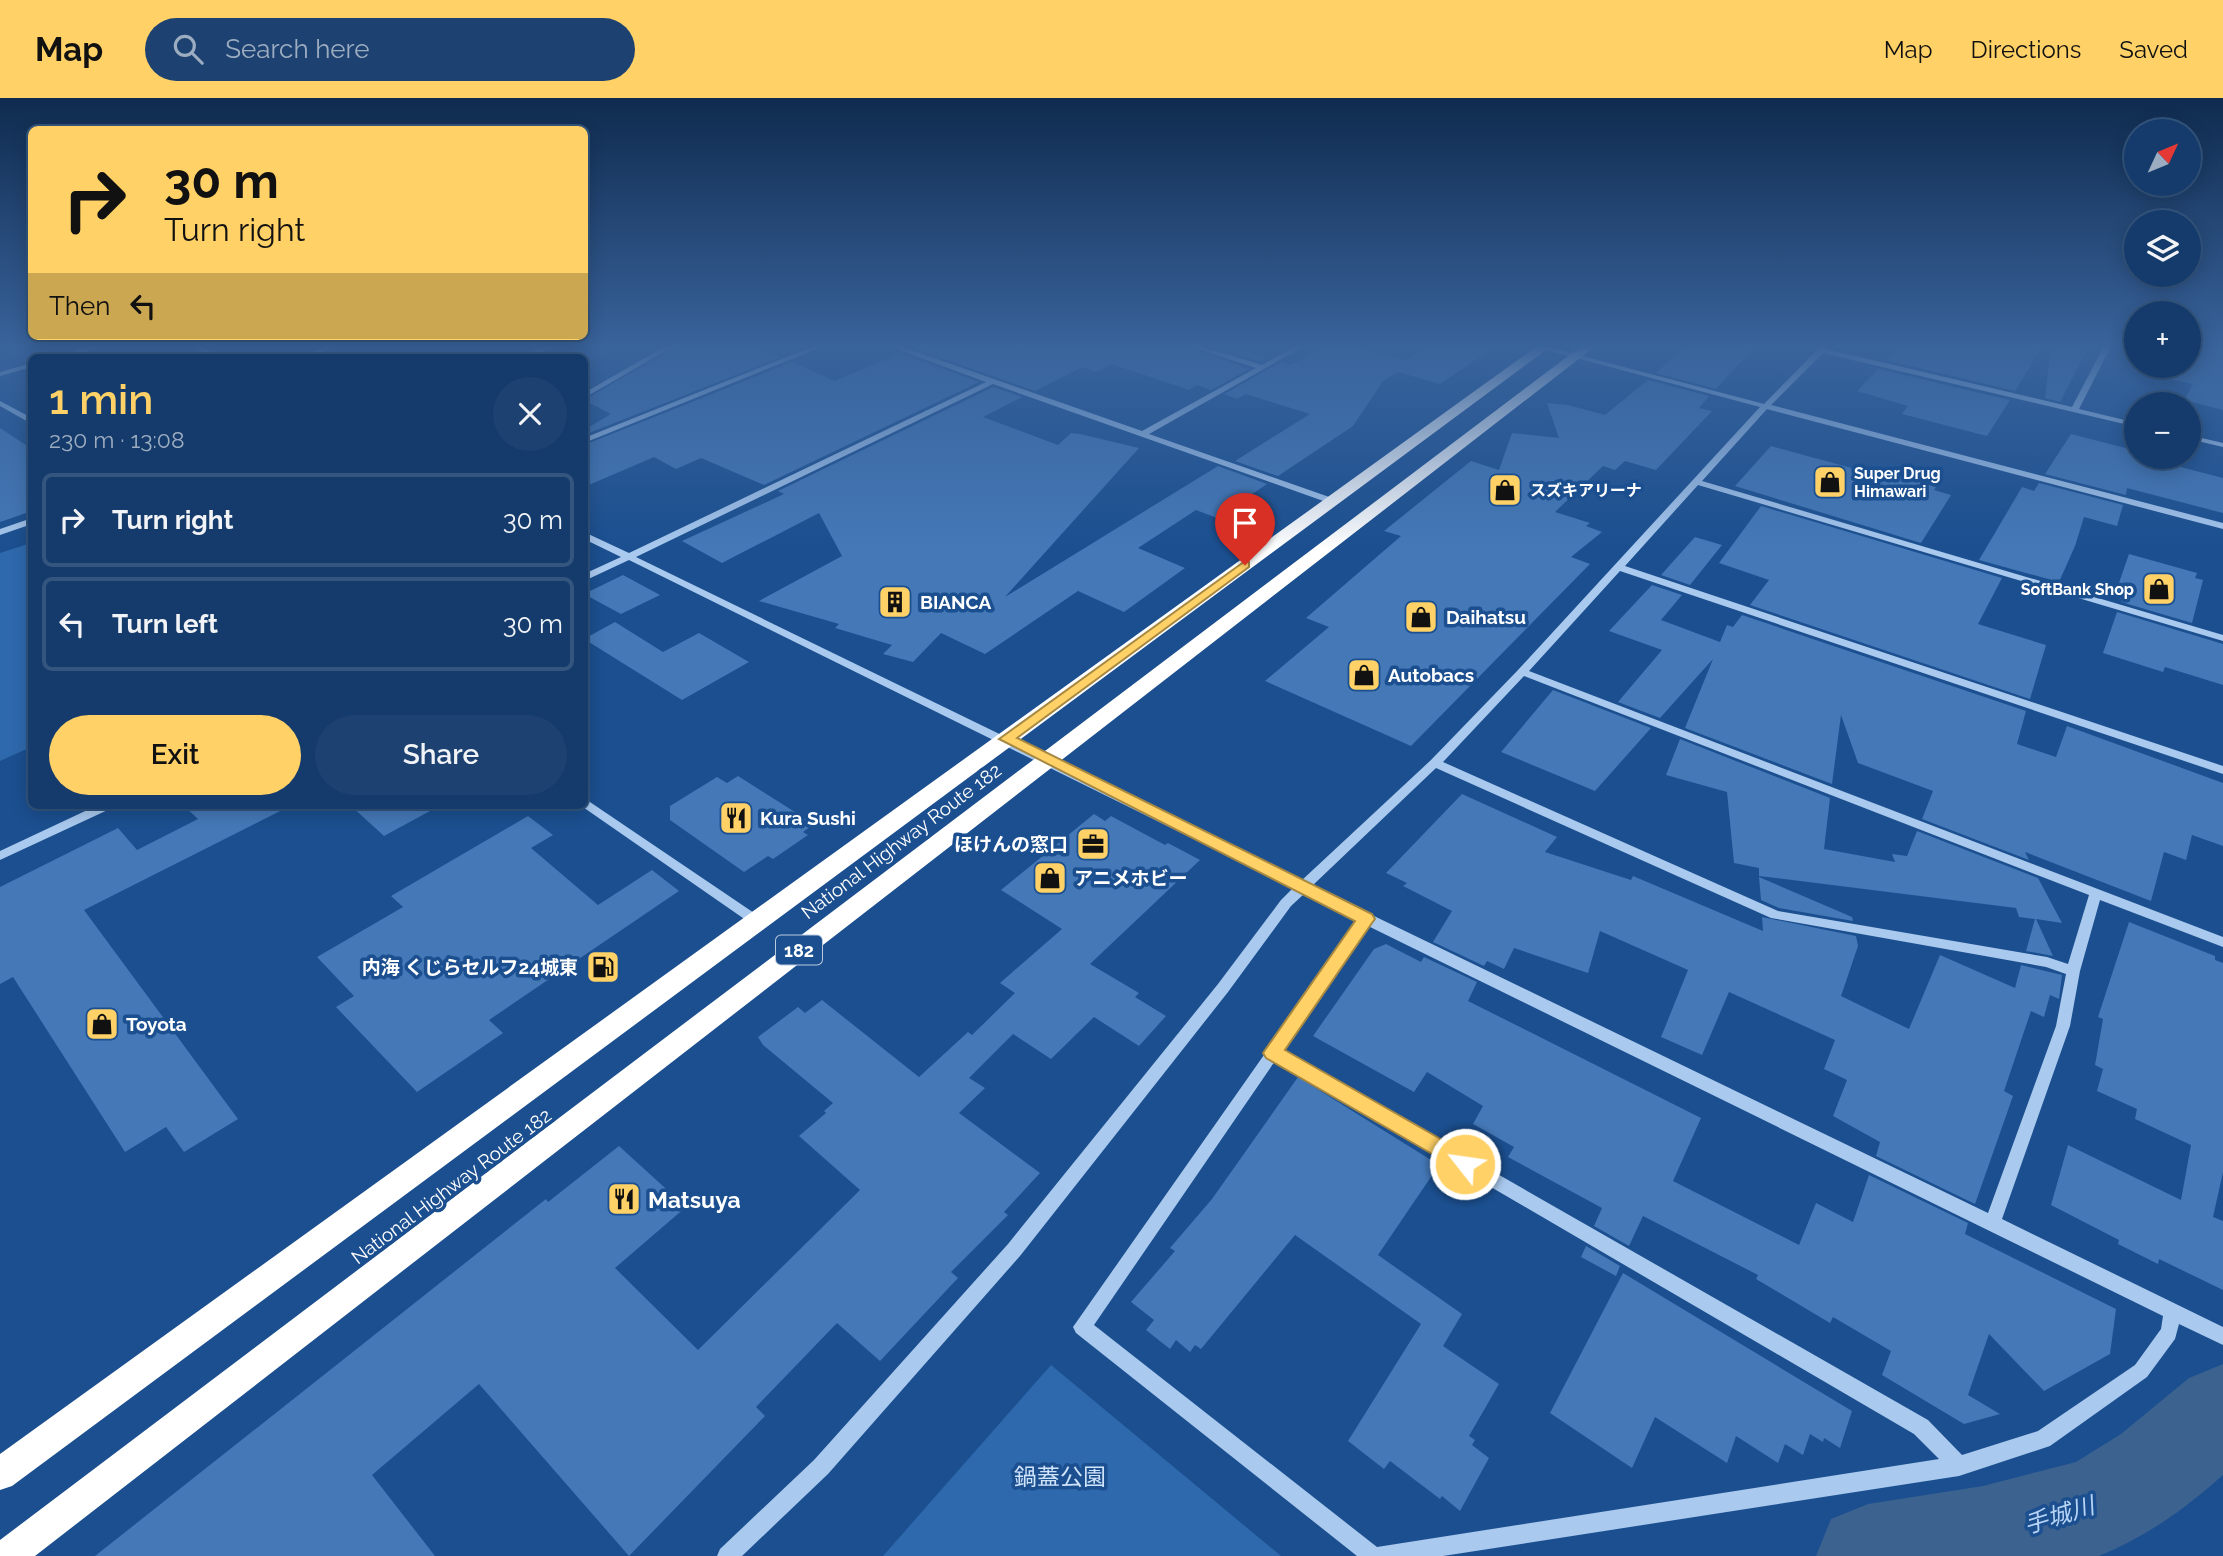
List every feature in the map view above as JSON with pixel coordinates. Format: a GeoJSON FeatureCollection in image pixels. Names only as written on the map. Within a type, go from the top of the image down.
{"type":"FeatureCollection","features":[{"type":"Feature","properties":{"kind":"highway","name":"National Highway Route 182"},"geometry":{"type":"LineString","coordinates":[[0,1474],[758,922],[1451,412]]}},
{"type":"Feature","properties":{"kind":"highway","name":"National Highway Route 182"},"geometry":{"type":"LineString","coordinates":[[7,1556],[1504,412]]}},
{"type":"Feature","properties":{"kind":"street"},"geometry":{"type":"LineString","coordinates":[[588,439],[656,412]]}},
{"type":"Feature","properties":{"kind":"street"},"geometry":{"type":"LineString","coordinates":[[588,576],[929,412]]}},
{"type":"Feature","properties":{"kind":"street"},"geometry":{"type":"LineString","coordinates":[[1077,412],[1332,501]]}},
{"type":"Feature","properties":{"kind":"street"},"geometry":{"type":"LineString","coordinates":[[1143,435],[1184,412]]}},
{"type":"Feature","properties":{"kind":"street"},"geometry":{"type":"LineString","coordinates":[[727,1556],[821,1467],[1014,1250],[1223,988],[1286,903],[1435,763],[1760,412]]}},
{"type":"Feature","properties":{"kind":"street"},"geometry":{"type":"LineString","coordinates":[[1784,412],[2223,526]]}},
{"type":"Feature","properties":{"kind":"street"},"geometry":{"type":"LineString","coordinates":[[2083,412],[2124,422]]}},
{"type":"Feature","properties":{"kind":"street"},"geometry":{"type":"LineString","coordinates":[[2201,440],[2223,445]]}},
{"type":"Feature","properties":{"kind":"street"},"geometry":{"type":"LineString","coordinates":[[1697,482],[2223,638]]}},
{"type":"Feature","properties":{"kind":"street"},"geometry":{"type":"LineString","coordinates":[[0,532],[28,523]]}},
{"type":"Feature","properties":{"kind":"street"},"geometry":{"type":"LineString","coordinates":[[588,537],[2218,1333]]}},
{"type":"Feature","properties":{"kind":"street"},"geometry":{"type":"LineString","coordinates":[[1619,567],[2223,771]]}},
{"type":"Feature","properties":{"kind":"street"},"geometry":{"type":"LineString","coordinates":[[1522,672],[2223,942]]}},
{"type":"Feature","properties":{"kind":"street"},"geometry":{"type":"LineString","coordinates":[[1435,763],[1776,915],[2048,962],[2073,971]]}},
{"type":"Feature","properties":{"kind":"street"},"geometry":{"type":"LineString","coordinates":[[588,805],[758,922]]}},
{"type":"Feature","properties":{"kind":"street"},"geometry":{"type":"LineString","coordinates":[[0,856],[100,809]]}},
{"type":"Feature","properties":{"kind":"street"},"geometry":{"type":"LineString","coordinates":[[1993,1222],[2063,1026],[2073,971],[2096,893]]}},
{"type":"Feature","properties":{"kind":"street"},"geometry":{"type":"LineString","coordinates":[[1366,919],[1082,1327],[1373,1556]]}},
{"type":"Feature","properties":{"kind":"street"},"geometry":{"type":"LineString","coordinates":[[1273,1053],[1921,1427],[1959,1466]]}},
{"type":"Feature","properties":{"kind":"street"},"geometry":{"type":"LineString","coordinates":[[1379,1556],[1959,1466],[2043,1439],[2141,1371],[2169,1333],[2173,1311]]}},
{"type":"Feature","properties":{"kind":"green space"},"geometry":{"type":"Polygon","coordinates":[[[28,544],[28,748],[0,761],[0,553],[28,544]]]}},
{"type":"Feature","properties":{"kind":"green space","name":"鍋蓋公園"},"geometry":{"type":"Polygon","coordinates":[[[1051,1365],[1281,1556],[883,1556],[1051,1365]]]}},
{"type":"Feature","properties":{"kind":"building"},"geometry":{"type":"Polygon","coordinates":[[[607,412],[642,412],[588,433],[588,428],[611,414],[607,412]]]}},
{"type":"Feature","properties":{"kind":"building"},"geometry":{"type":"Polygon","coordinates":[[[667,412],[916,412],[764,485],[701,458],[676,469],[654,457],[588,485],[588,443],[667,412]]]}},
{"type":"Feature","properties":{"kind":"building"},"geometry":{"type":"Polygon","coordinates":[[[941,412],[993,412],[983,417],[1058,445],[1071,433],[1139,448],[1005,597],[1218,466],[1267,484],[1217,518],[1196,510],[1138,548],[1185,568],[1124,612],[1078,591],[985,654],[941,633],[913,662],[883,654],[892,645],[835,628],[839,624],[759,601],[842,556],[819,513],[722,563],[682,541],[784,494],[778,491],[941,412]]]}},
{"type":"Feature","properties":{"kind":"building"},"geometry":{"type":"Polygon","coordinates":[[[1304,412],[1362,412],[1353,426],[1278,476],[1235,461],[1310,414],[1304,412]]]}},
{"type":"Feature","properties":{"kind":"building"},"geometry":{"type":"Polygon","coordinates":[[[1550,412],[1594,412],[1605,415],[1609,412],[1711,412],[1656,470],[1625,461],[1615,470],[1603,466],[1555,512],[1590,523],[1586,526],[1602,532],[1571,557],[1590,564],[1411,746],[1265,681],[1329,627],[1306,618],[1401,536],[1384,531],[1471,461],[1499,470],[1512,433],[1559,438],[1550,412]]]}},
{"type":"Feature","properties":{"kind":"building"},"geometry":{"type":"Polygon","coordinates":[[[1903,412],[2002,412],[1987,436],[1902,414],[1903,412]]]}},
{"type":"Feature","properties":{"kind":"building"},"geometry":{"type":"Polygon","coordinates":[[[0,428],[28,446],[28,512],[0,522],[0,428]]]}},
{"type":"Feature","properties":{"kind":"building"},"geometry":{"type":"Polygon","coordinates":[[[2071,434],[2124,448],[2124,469],[2188,469],[2223,478],[2223,513],[2127,488],[2126,495],[2045,474],[2071,434]]]}},
{"type":"Feature","properties":{"kind":"building"},"geometry":{"type":"Polygon","coordinates":[[[1771,446],[1892,479],[1894,475],[1936,487],[1934,490],[1951,495],[1921,543],[1735,486],[1771,446]]]}},
{"type":"Feature","properties":{"kind":"building"},"geometry":{"type":"Polygon","coordinates":[[[2039,483],[2123,505],[2117,526],[2084,517],[2059,582],[1979,560],[2022,487],[2034,491],[2039,483]]]}},
{"type":"Feature","properties":{"kind":"building"},"geometry":{"type":"Polygon","coordinates":[[[1761,506],[2002,578],[1978,624],[2046,645],[2030,699],[1750,605],[1769,580],[1719,563],[1761,506]]]}},
{"type":"Feature","properties":{"kind":"building"},"geometry":{"type":"Polygon","coordinates":[[[1695,537],[1722,545],[1690,585],[1661,575],[1695,537]]]}},
{"type":"Feature","properties":{"kind":"building","name":"SoftBank Shop"},"geometry":{"type":"Polygon","coordinates":[[[2129,554],[2197,573],[2195,578],[2203,580],[2192,623],[2121,602],[2122,599],[2114,597],[2129,554]]]}},
{"type":"Feature","properties":{"kind":"building"},"geometry":{"type":"Polygon","coordinates":[[[623,575],[660,595],[621,614],[588,596],[588,592],[623,575]]]}},
{"type":"Feature","properties":{"kind":"building"},"geometry":{"type":"Polygon","coordinates":[[[1652,585],[1682,595],[1661,620],[1720,642],[1727,625],[1733,627],[1742,615],[2026,711],[2017,744],[2056,757],[2067,726],[2223,783],[2223,846],[2192,835],[2186,860],[2164,852],[2151,901],[2025,852],[2029,860],[1922,819],[1933,791],[1858,763],[1841,715],[1832,784],[1685,728],[1713,659],[1660,718],[1618,702],[1662,650],[1609,631],[1652,585]]]}},
{"type":"Feature","properties":{"kind":"building"},"geometry":{"type":"Polygon","coordinates":[[[2117,612],[2223,644],[2223,685],[2165,667],[2163,672],[2103,653],[2117,612]]]}},
{"type":"Feature","properties":{"kind":"building"},"geometry":{"type":"Polygon","coordinates":[[[615,622],[663,652],[699,633],[749,662],[682,700],[588,641],[588,637],[615,622]]]}},
{"type":"Feature","properties":{"kind":"building"},"geometry":{"type":"Polygon","coordinates":[[[1553,690],[1651,728],[1595,791],[1501,752],[1553,690]]]}},
{"type":"Feature","properties":{"kind":"building"},"geometry":{"type":"Polygon","coordinates":[[[1680,739],[1830,798],[1824,849],[1895,862],[1892,854],[1907,856],[1917,831],[2038,878],[2062,923],[2036,919],[2053,956],[2026,951],[2035,919],[2019,917],[2016,908],[1759,876],[1759,868],[1734,863],[1727,792],[1666,775],[1680,739]]]}},
{"type":"Feature","properties":{"kind":"building","name":"Kura Sushi"},"geometry":{"type":"Polygon","coordinates":[[[738,776],[814,824],[803,832],[808,835],[773,859],[768,856],[744,872],[670,820],[670,806],[717,777],[727,783],[738,776]]]}},
{"type":"Feature","properties":{"kind":"building"},"geometry":{"type":"Polygon","coordinates":[[[1462,794],[1557,837],[1545,852],[1631,880],[1633,876],[1763,931],[1762,917],[1856,936],[1858,946],[1841,996],[1909,1029],[1940,955],[2015,988],[2021,965],[2062,975],[2059,999],[2050,995],[2044,1017],[2031,1011],[2004,1091],[2013,1096],[1975,1204],[1876,1156],[1880,1142],[1833,1116],[1847,1080],[1824,1069],[1835,1040],[1729,992],[1702,1055],[1661,1037],[1688,970],[1600,931],[1588,973],[1514,948],[1504,969],[1487,961],[1484,966],[1433,942],[1452,911],[1403,886],[1407,883],[1386,873],[1462,794]]]}},
{"type":"Feature","properties":{"kind":"building"},"geometry":{"type":"Polygon","coordinates":[[[187,809],[284,809],[84,910],[238,1119],[184,1152],[166,1127],[125,1152],[13,977],[0,984],[0,887],[118,828],[137,850],[198,819],[187,809]]]}},
{"type":"Feature","properties":{"kind":"building"},"geometry":{"type":"Polygon","coordinates":[[[354,809],[434,809],[384,836],[354,809]]]}},
{"type":"Feature","properties":{"kind":"building"},"geometry":{"type":"Polygon","coordinates":[[[1094,814],[1105,821],[1111,816],[1200,860],[1090,964],[1139,993],[1135,997],[1166,1016],[1139,1046],[1094,1017],[1051,1059],[1013,1034],[969,1078],[985,1088],[959,1113],[1040,1173],[1004,1212],[1008,1215],[951,1272],[958,1278],[880,1361],[837,1323],[756,1407],[765,1416],[629,1556],[479,1384],[372,1475],[435,1556],[95,1556],[546,1199],[548,1202],[619,1146],[686,1207],[615,1268],[698,1350],[860,1190],[799,1136],[826,1113],[824,1111],[833,1103],[763,1045],[758,1037],[798,1007],[805,1013],[822,1000],[919,1077],[968,1032],[972,1035],[1015,993],[1000,983],[1062,929],[1001,890],[1094,814]]]}},
{"type":"Feature","properties":{"kind":"building"},"geometry":{"type":"Polygon","coordinates":[[[528,816],[553,835],[531,848],[598,905],[652,870],[679,891],[489,1020],[503,1033],[417,1092],[336,1007],[354,996],[317,957],[403,907],[391,896],[528,816]]]}},
{"type":"Feature","properties":{"kind":"building"},"geometry":{"type":"Polygon","coordinates":[[[1759,877],[1852,917],[1853,921],[1779,908],[1761,900],[1759,877]]]}},
{"type":"Feature","properties":{"kind":"building"},"geometry":{"type":"Polygon","coordinates":[[[2129,922],[2215,956],[2215,960],[2223,963],[2223,1172],[2213,1217],[2223,1221],[2223,1290],[2159,1259],[2158,1264],[2118,1244],[2119,1240],[2051,1205],[2068,1145],[2181,1200],[2191,1145],[2135,1119],[2137,1109],[2097,1091],[2103,1069],[2095,1065],[2103,1019],[2098,1017],[2129,922]]]}},
{"type":"Feature","properties":{"kind":"building"},"geometry":{"type":"Polygon","coordinates":[[[1386,944],[1421,962],[1424,957],[1477,982],[1468,1001],[1701,1118],[1673,1181],[1799,1245],[1816,1203],[1853,1222],[1869,1175],[1968,1223],[1965,1234],[2116,1309],[2110,1354],[2044,1391],[1989,1334],[1968,1395],[2000,1414],[1964,1424],[1882,1375],[1891,1351],[1833,1317],[1830,1323],[1756,1279],[1758,1275],[1643,1216],[1629,1246],[1594,1226],[1602,1208],[1508,1157],[1514,1147],[1473,1124],[1483,1106],[1427,1072],[1414,1092],[1313,1036],[1374,949],[1386,944]]]}},
{"type":"Feature","properties":{"kind":"building"},"geometry":{"type":"Polygon","coordinates":[[[1298,1077],[1439,1165],[1378,1255],[1462,1314],[1443,1346],[1499,1384],[1469,1436],[1475,1440],[1472,1445],[1489,1458],[1460,1511],[1390,1461],[1384,1469],[1348,1441],[1421,1324],[1295,1235],[1201,1349],[1195,1345],[1190,1352],[1176,1340],[1170,1349],[1146,1330],[1154,1320],[1131,1302],[1175,1251],[1170,1248],[1212,1199],[1298,1077]]]}},
{"type":"Feature","properties":{"kind":"building"},"geometry":{"type":"Polygon","coordinates":[[[1586,1246],[1620,1266],[1616,1276],[1581,1257],[1586,1246]]]}},
{"type":"Feature","properties":{"kind":"building"},"geometry":{"type":"Polygon","coordinates":[[[1623,1273],[1852,1411],[1840,1448],[1824,1438],[1823,1442],[1810,1434],[1803,1455],[1785,1444],[1778,1463],[1736,1436],[1727,1463],[1655,1417],[1632,1468],[1550,1413],[1623,1273]]]}},
{"type":"Feature","properties":{"kind":"waterway","name":"手城川"},"geometry":{"type":"LineString","coordinates":[[1868,1556],[1983,1537],[2096,1507],[2156,1469],[2223,1412]]}},
{"type":"Feature","properties":{"kind":"place","name":"Super Drug Himawari"},"geometry":{"type":"Point","coordinates":[1830,482]}},
{"type":"Feature","properties":{"kind":"place","name":"スズキアリーナ"},"geometry":{"type":"Point","coordinates":[1505,490]}},
{"type":"Feature","properties":{"kind":"place","name":"SoftBank Shop"},"geometry":{"type":"Point","coordinates":[2159,589]}},
{"type":"Feature","properties":{"kind":"place","name":"BIANCA"},"geometry":{"type":"Point","coordinates":[895,602]}},
{"type":"Feature","properties":{"kind":"place","name":"Daihatsu"},"geometry":{"type":"Point","coordinates":[1421,617]}},
{"type":"Feature","properties":{"kind":"place","name":"Autobacs"},"geometry":{"type":"Point","coordinates":[1364,675]}},
{"type":"Feature","properties":{"kind":"place","name":"Kura Sushi"},"geometry":{"type":"Point","coordinates":[736,818]}},
{"type":"Feature","properties":{"kind":"place","name":"ほけんの窓口"},"geometry":{"type":"Point","coordinates":[1093,844]}},
{"type":"Feature","properties":{"kind":"place","name":"アニメホビー"},"geometry":{"type":"Point","coordinates":[1050,878]}},
{"type":"Feature","properties":{"kind":"place","name":"内海 くじらセルフ24城東"},"geometry":{"type":"Point","coordinates":[603,967]}},
{"type":"Feature","properties":{"kind":"place","name":"Toyota"},"geometry":{"type":"Point","coordinates":[102,1024]}},
{"type":"Feature","properties":{"kind":"place","name":"Matsuya"},"geometry":{"type":"Point","coordinates":[624,1199]}},
{"type":"Feature","properties":{"kind":"route"},"geometry":{"type":"LineString","coordinates":[[1245,565],[1006,739],[1366,919],[1273,1053],[1465,1164]]}}]}
